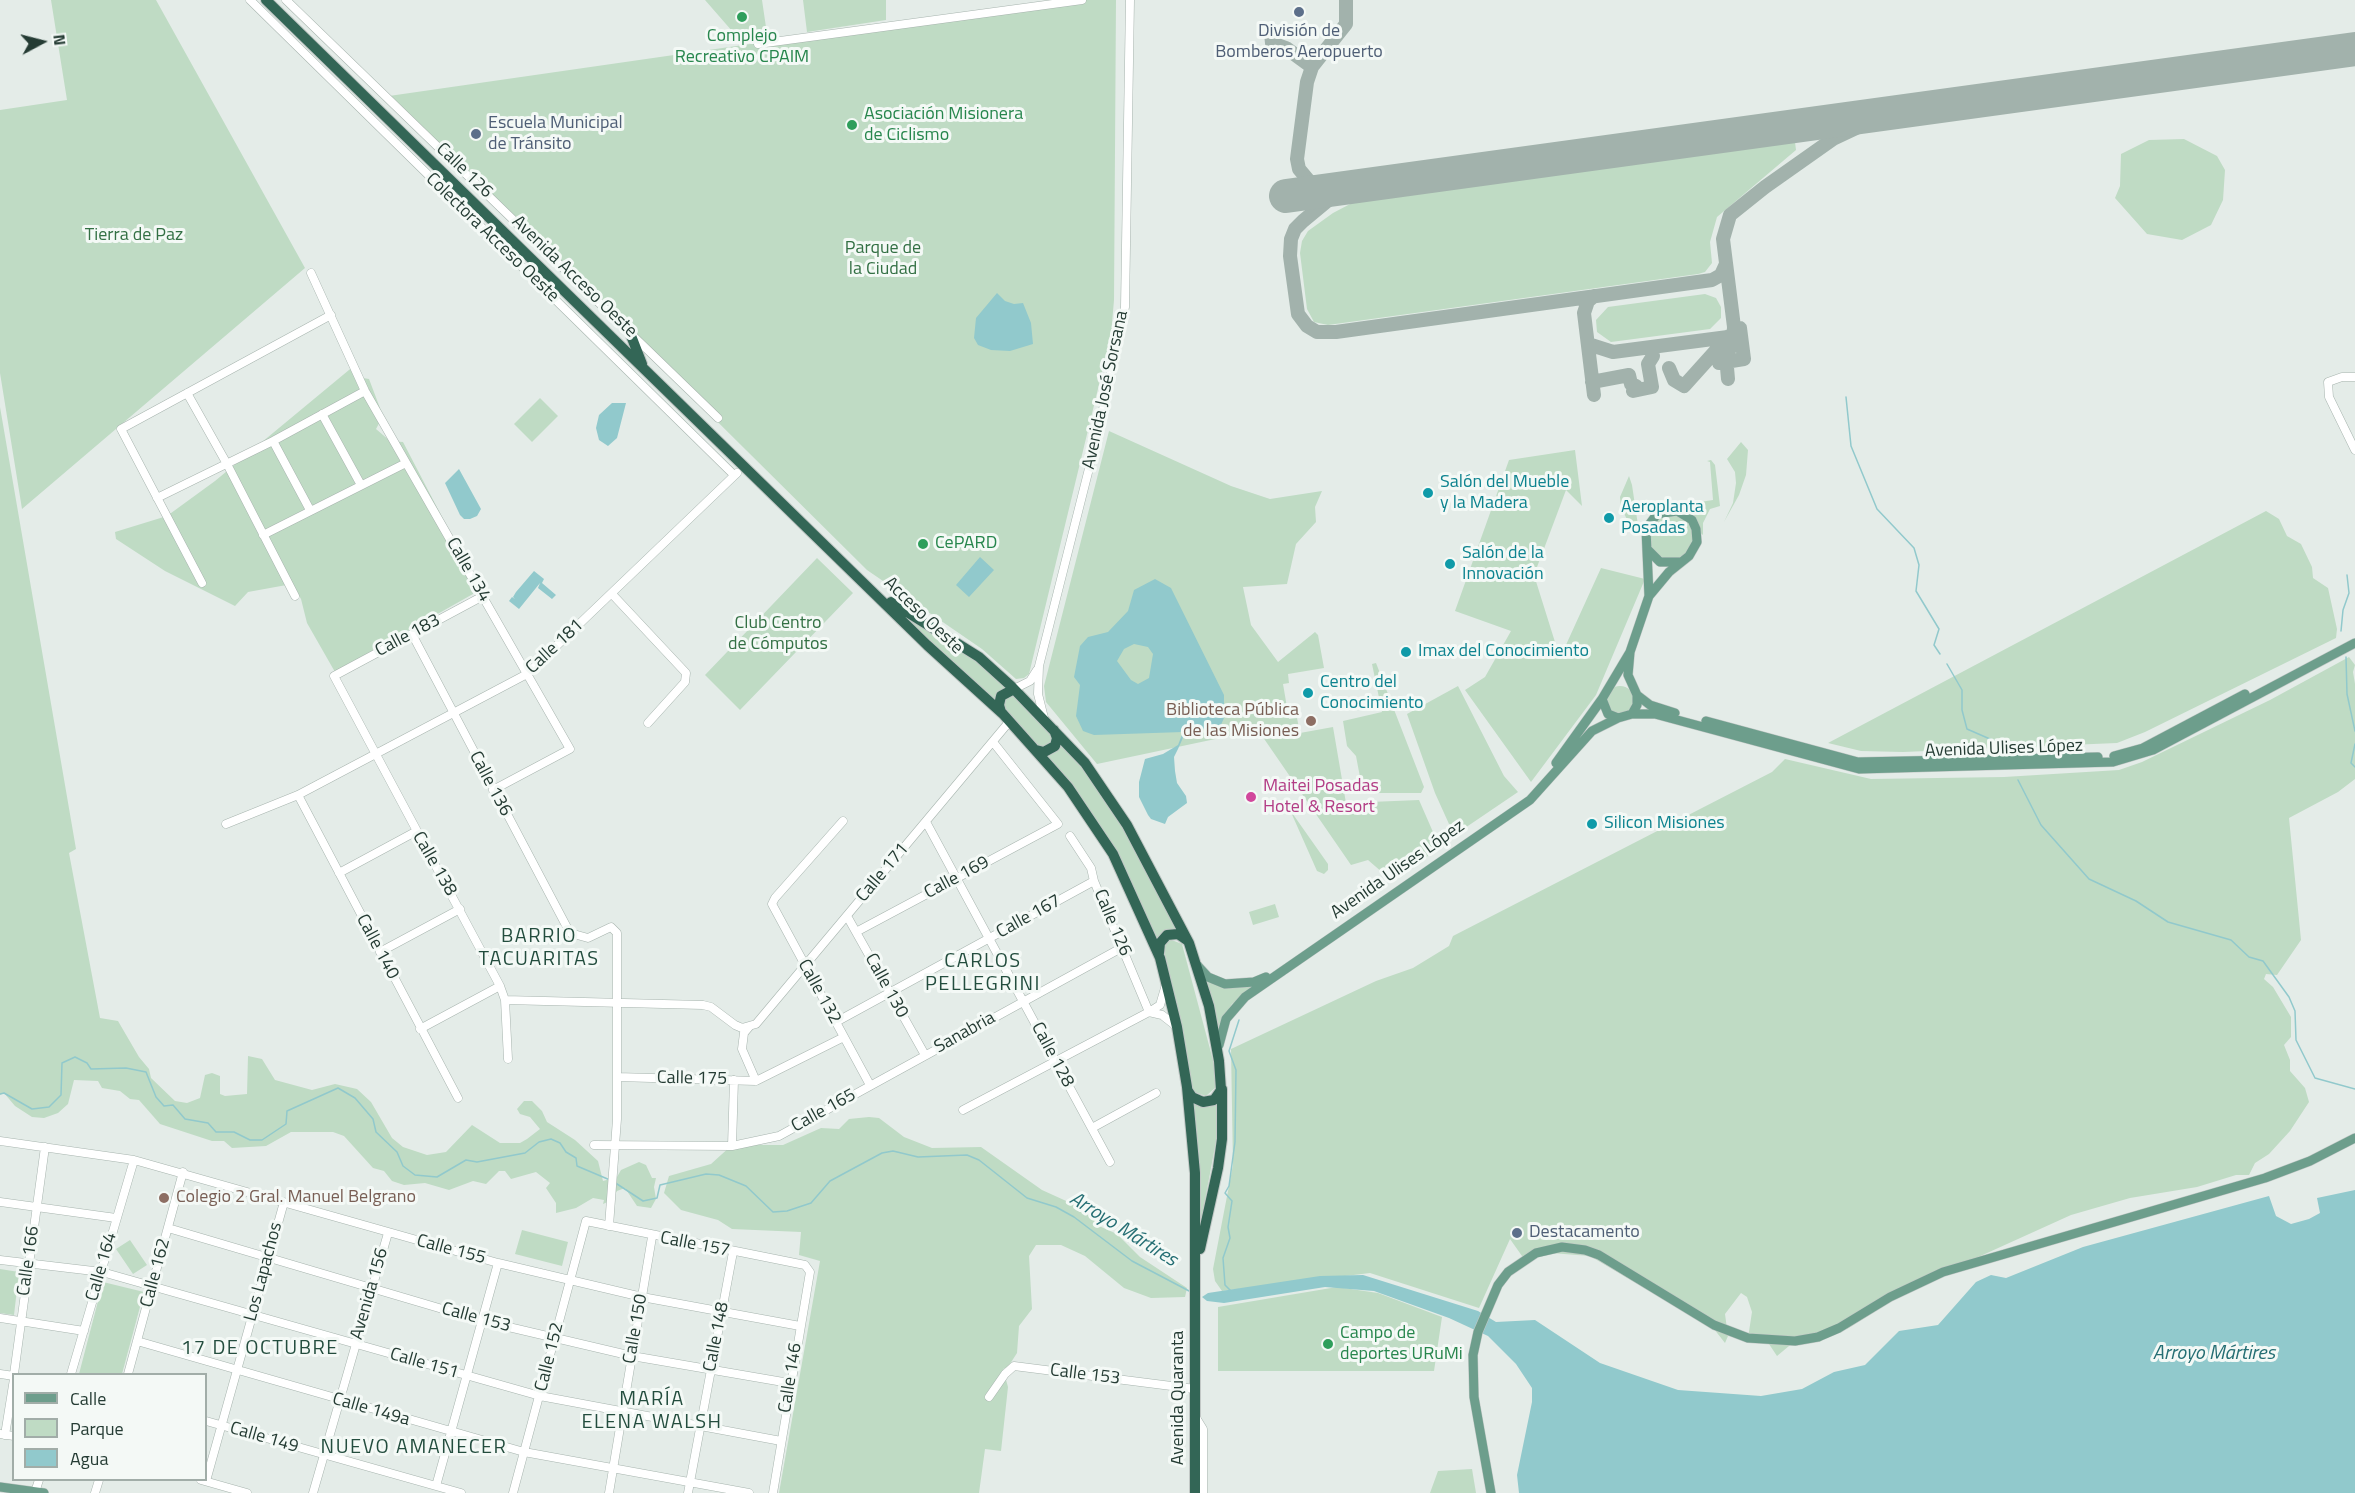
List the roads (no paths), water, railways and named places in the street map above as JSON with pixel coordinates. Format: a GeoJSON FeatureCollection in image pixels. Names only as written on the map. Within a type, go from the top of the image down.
{"type":"FeatureCollection","features":[{"type":"Feature","properties":{"kind":"highway","name":"Avenida Acceso Oeste"},"geometry":{"type":"LineString","coordinates":[[266,0],[860,578]]}},
{"type":"Feature","properties":{"kind":"highway"},"geometry":{"type":"LineString","coordinates":[[630,333],[643,368]]}},
{"type":"Feature","properties":{"kind":"highway","name":"Acceso Oeste"},"geometry":{"type":"LineString","coordinates":[[860,578],[899,608],[979,657],[1044,718],[1085,764],[1127,825],[1190,943],[1209,1006],[1221,1083]]}},
{"type":"Feature","properties":{"kind":"highway","name":"Acceso Oeste"},"geometry":{"type":"LineString","coordinates":[[860,578],[927,645],[1006,718],[1036,750],[1068,787],[1113,854],[1160,958],[1177,1027],[1187,1087]]}},
{"type":"Feature","properties":{"kind":"highway"},"geometry":{"type":"LineString","coordinates":[[1006,718],[999,699],[1005,692],[1014,689]]}},
{"type":"Feature","properties":{"kind":"highway"},"geometry":{"type":"LineString","coordinates":[[1036,750],[1044,752],[1052,749],[1057,738],[1054,730]]}},
{"type":"Feature","properties":{"kind":"highway"},"geometry":{"type":"LineString","coordinates":[[1160,958],[1160,943],[1167,935],[1178,934],[1190,943]]}},
{"type":"Feature","properties":{"kind":"highway"},"geometry":{"type":"LineString","coordinates":[[1187,1087],[1197,1101],[1209,1102],[1218,1096],[1221,1083]]}},
{"type":"Feature","properties":{"kind":"highway"},"geometry":{"type":"LineString","coordinates":[[1196,1269],[1220,1149],[1221,1083]]}},
{"type":"Feature","properties":{"kind":"highway"},"geometry":{"type":"LineString","coordinates":[[1187,1087],[1194,1163],[1196,1269]]}},
{"type":"Feature","properties":{"kind":"highway","name":"Avenida Quaranta"},"geometry":{"type":"LineString","coordinates":[[1195,1493],[1196,1269]]}},
{"type":"Feature","properties":{"kind":"main road"},"geometry":{"type":"LineString","coordinates":[[1629,652],[1628,675],[1636,692],[1637,705],[1632,714],[1618,718],[1604,710],[1602,699],[1629,652],[1649,596],[1647,548],[1644,536],[1648,522],[1662,512],[1677,511],[1692,520],[1697,534],[1694,550],[1649,596]]}},
{"type":"Feature","properties":{"kind":"main road"},"geometry":{"type":"LineString","coordinates":[[1647,548],[1660,562],[1682,561]]}},
{"type":"Feature","properties":{"kind":"main road","name":"Avenida Ulises López"},"geometry":{"type":"LineString","coordinates":[[1636,692],[1656,708],[1858,762],[2109,756],[2143,748],[2355,637]]}},
{"type":"Feature","properties":{"kind":"main road","name":"Avenida Ulises López"},"geometry":{"type":"LineString","coordinates":[[1632,714],[1655,714],[1859,769],[2114,762],[2153,750],[2355,644]]}},
{"type":"Feature","properties":{"kind":"main road"},"geometry":{"type":"LineString","coordinates":[[1608,686],[1618,682],[1636,692]]}},
{"type":"Feature","properties":{"kind":"main road","name":"Avenida Ulises López"},"geometry":{"type":"LineString","coordinates":[[1196,963],[1208,977],[1226,984],[1242,984],[1263,978],[1526,796],[1558,761],[1602,699]]}},
{"type":"Feature","properties":{"kind":"main road","name":"Avenida Ulises López"},"geometry":{"type":"LineString","coordinates":[[1219,1061],[1221,1030],[1230,1012],[1245,997],[1530,800],[1592,731],[1618,718]]}},
{"type":"Feature","properties":{"kind":"main road"},"geometry":{"type":"LineString","coordinates":[[1491,1493],[1472,1375],[1478,1332],[1498,1285],[1522,1260],[1548,1249],[1573,1247],[1599,1255],[1714,1325],[1731,1332],[1767,1341],[1818,1337],[1839,1328],[1890,1297],[1943,1272],[2247,1184],[2310,1161],[2355,1138]]}},
{"type":"Feature","properties":{"kind":"main road"},"geometry":{"type":"LineString","coordinates":[[0,1487],[40,1492]]}},
{"type":"Feature","properties":{"kind":"street","name":"Colectora Acceso Oeste"},"geometry":{"type":"LineString","coordinates":[[250,0],[734,475]]}},
{"type":"Feature","properties":{"kind":"street","name":"Calle 126"},"geometry":{"type":"LineString","coordinates":[[286,0],[718,418]]}},
{"type":"Feature","properties":{"kind":"street"},"geometry":{"type":"LineString","coordinates":[[758,44],[1082,0]]}},
{"type":"Feature","properties":{"kind":"street"},"geometry":{"type":"LineString","coordinates":[[1124,0],[1130,4]]}},
{"type":"Feature","properties":{"kind":"street","name":"Avenida José Sorsana"},"geometry":{"type":"LineString","coordinates":[[1044,718],[1038,694],[1039,666],[1097,437],[1125,307],[1130,4]]}},
{"type":"Feature","properties":{"kind":"street","name":"Calle 134"},"geometry":{"type":"LineString","coordinates":[[311,273],[365,391],[570,750],[493,790]]}},
{"type":"Feature","properties":{"kind":"street"},"geometry":{"type":"LineString","coordinates":[[202,583],[122,429],[330,315]]}},
{"type":"Feature","properties":{"kind":"street"},"geometry":{"type":"LineString","coordinates":[[2355,377],[2342,377],[2328,382],[2329,397],[2355,450]]}},
{"type":"Feature","properties":{"kind":"street"},"geometry":{"type":"LineString","coordinates":[[157,498],[273,441],[365,391]]}},
{"type":"Feature","properties":{"kind":"street"},"geometry":{"type":"LineString","coordinates":[[187,393],[227,464],[295,596]]}},
{"type":"Feature","properties":{"kind":"street"},"geometry":{"type":"LineString","coordinates":[[322,414],[361,484]]}},
{"type":"Feature","properties":{"kind":"street"},"geometry":{"type":"LineString","coordinates":[[273,441],[310,510]]}},
{"type":"Feature","properties":{"kind":"street"},"geometry":{"type":"LineString","coordinates":[[263,535],[406,463]]}},
{"type":"Feature","properties":{"kind":"street","name":"Calle 181"},"geometry":{"type":"LineString","coordinates":[[226,824],[298,795],[527,674],[744,466]]}},
{"type":"Feature","properties":{"kind":"street"},"geometry":{"type":"LineString","coordinates":[[612,594],[687,677],[648,723]]}},
{"type":"Feature","properties":{"kind":"street","name":"Calle 183"},"geometry":{"type":"LineString","coordinates":[[334,676],[483,596]]}},
{"type":"Feature","properties":{"kind":"street","name":"Calle 136"},"geometry":{"type":"LineString","coordinates":[[412,634],[570,933],[588,938],[611,927],[617,933],[617,1002]]}},
{"type":"Feature","properties":{"kind":"street"},"geometry":{"type":"LineString","coordinates":[[1014,689],[1030,681],[1039,666]]}},
{"type":"Feature","properties":{"kind":"street","name":"Calle 138"},"geometry":{"type":"LineString","coordinates":[[334,676],[415,832],[460,909],[500,986],[505,1000],[508,1059]]}},
{"type":"Feature","properties":{"kind":"street","name":"Calle 171"},"geometry":{"type":"LineString","coordinates":[[753,1025],[993,742],[1006,718]]}},
{"type":"Feature","properties":{"kind":"street","name":"Calle 169"},"geometry":{"type":"LineString","coordinates":[[856,932],[1058,824],[993,742]]}},
{"type":"Feature","properties":{"kind":"street","name":"Calle 140"},"geometry":{"type":"LineString","coordinates":[[298,795],[458,1098]]}},
{"type":"Feature","properties":{"kind":"street","name":"Calle 132"},"geometry":{"type":"LineString","coordinates":[[843,821],[775,898],[773,910],[870,1085]]}},
{"type":"Feature","properties":{"kind":"street","name":"Calle 128"},"geometry":{"type":"LineString","coordinates":[[926,822],[1110,1162]]}},
{"type":"Feature","properties":{"kind":"street"},"geometry":{"type":"LineString","coordinates":[[339,873],[415,832]]}},
{"type":"Feature","properties":{"kind":"street","name":"Calle 126"},"geometry":{"type":"LineString","coordinates":[[1070,836],[1091,868],[1094,881],[1149,1012]]}},
{"type":"Feature","properties":{"kind":"street","name":"Calle 167"},"geometry":{"type":"LineString","coordinates":[[836,1022],[1094,881]]}},
{"type":"Feature","properties":{"kind":"street"},"geometry":{"type":"LineString","coordinates":[[380,952],[460,909]]}},
{"type":"Feature","properties":{"kind":"street","name":"Calle 130"},"geometry":{"type":"LineString","coordinates":[[847,916],[925,1055]]}},
{"type":"Feature","properties":{"kind":"street","name":"Sanabria"},"geometry":{"type":"LineString","coordinates":[[870,1085],[1123,947]]}},
{"type":"Feature","properties":{"kind":"street"},"geometry":{"type":"LineString","coordinates":[[963,1110],[1149,1012],[1160,1005],[1166,981]]}},
{"type":"Feature","properties":{"kind":"street"},"geometry":{"type":"LineString","coordinates":[[420,1029],[500,986]]}},
{"type":"Feature","properties":{"kind":"street"},"geometry":{"type":"LineString","coordinates":[[505,1000],[703,1005],[711,1007],[742,1028],[753,1025]]}},
{"type":"Feature","properties":{"kind":"street"},"geometry":{"type":"LineString","coordinates":[[609,1226],[616,1145],[617,1002]]}},
{"type":"Feature","properties":{"kind":"street"},"geometry":{"type":"LineString","coordinates":[[1149,1012],[1162,1015],[1177,1027]]}},
{"type":"Feature","properties":{"kind":"street"},"geometry":{"type":"LineString","coordinates":[[753,1025],[741,1040],[756,1081]]}},
{"type":"Feature","properties":{"kind":"street","name":"Calle 175"},"geometry":{"type":"LineString","coordinates":[[617,1077],[756,1081],[844,1037]]}},
{"type":"Feature","properties":{"kind":"street"},"geometry":{"type":"LineString","coordinates":[[732,1146],[734,1080]]}},
{"type":"Feature","properties":{"kind":"street","name":"Calle 165"},"geometry":{"type":"LineString","coordinates":[[594,1145],[732,1146],[779,1136],[870,1085]]}},
{"type":"Feature","properties":{"kind":"street"},"geometry":{"type":"LineString","coordinates":[[1092,1128],[1156,1093]]}},
{"type":"Feature","properties":{"kind":"street","name":"Calle 155"},"geometry":{"type":"LineString","coordinates":[[0,1141],[134,1160],[183,1172],[388,1233],[570,1281],[642,1297],[800,1326]]}},
{"type":"Feature","properties":{"kind":"street","name":"Calle 166"},"geometry":{"type":"LineString","coordinates":[[14,1373],[45,1147]]}},
{"type":"Feature","properties":{"kind":"street","name":"Calle 164"},"geometry":{"type":"LineString","coordinates":[[71,1373],[134,1160]]}},
{"type":"Feature","properties":{"kind":"street","name":"Calle 162"},"geometry":{"type":"LineString","coordinates":[[128,1373],[183,1172]]}},
{"type":"Feature","properties":{"kind":"street"},"geometry":{"type":"LineString","coordinates":[[0,1202],[116,1218]]}},
{"type":"Feature","properties":{"kind":"street","name":"Los Lapachos"},"geometry":{"type":"LineString","coordinates":[[207,1470],[238,1369],[284,1202]]}},
{"type":"Feature","properties":{"kind":"street","name":"Calle 157"},"geometry":{"type":"LineString","coordinates":[[586,1221],[652,1237],[805,1265]]}},
{"type":"Feature","properties":{"kind":"street","name":"Calle 152"},"geometry":{"type":"LineString","coordinates":[[513,1493],[586,1221]]}},
{"type":"Feature","properties":{"kind":"street","name":"Calle 153"},"geometry":{"type":"LineString","coordinates":[[168,1228],[483,1321],[555,1339],[711,1371],[789,1383]]}},
{"type":"Feature","properties":{"kind":"street","name":"Avenida 156"},"geometry":{"type":"LineString","coordinates":[[313,1493],[388,1233]]}},
{"type":"Feature","properties":{"kind":"street","name":"Calle 150"},"geometry":{"type":"LineString","coordinates":[[609,1493],[652,1237]]}},
{"type":"Feature","properties":{"kind":"street","name":"Calle 148"},"geometry":{"type":"LineString","coordinates":[[687,1493],[733,1252]]}},
{"type":"Feature","properties":{"kind":"street","name":"Calle 151"},"geometry":{"type":"LineString","coordinates":[[0,1260],[102,1272],[153,1284],[356,1345],[540,1396],[781,1441]]}},
{"type":"Feature","properties":{"kind":"street"},"geometry":{"type":"LineString","coordinates":[[436,1486],[498,1263]]}},
{"type":"Feature","properties":{"kind":"street","name":"Calle 146"},"geometry":{"type":"LineString","coordinates":[[773,1493],[789,1383],[810,1272],[805,1265]]}},
{"type":"Feature","properties":{"kind":"street"},"geometry":{"type":"LineString","coordinates":[[0,1318],[84,1331]]}},
{"type":"Feature","properties":{"kind":"street","name":"Calle 149a"},"geometry":{"type":"LineString","coordinates":[[137,1341],[524,1452],[749,1493]]}},
{"type":"Feature","properties":{"kind":"street","name":"Calle 153"},"geometry":{"type":"LineString","coordinates":[[989,1397],[1005,1374],[1014,1366],[1195,1389]]}},
{"type":"Feature","properties":{"kind":"street","name":"Calle 166"},"geometry":{"type":"LineString","coordinates":[[6,1435],[12,1391]]}},
{"type":"Feature","properties":{"kind":"street"},"geometry":{"type":"LineString","coordinates":[[1190,1493],[1191,1419],[1195,1416],[1203,1429],[1203,1493]]}},
{"type":"Feature","properties":{"kind":"street","name":"Calle 149"},"geometry":{"type":"LineString","coordinates":[[207,1421],[461,1493]]}},
{"type":"Feature","properties":{"kind":"street"},"geometry":{"type":"LineString","coordinates":[[207,1481],[247,1493]]}},
{"type":"Feature","properties":{"kind":"water"},"geometry":{"type":"Polygon","coordinates":[[[997,293],[1005,301],[1014,304],[1023,303],[1031,323],[1033,344],[1010,351],[991,350],[978,345],[974,338],[976,318],[997,293]]]}},
{"type":"Feature","properties":{"kind":"water"},"geometry":{"type":"Polygon","coordinates":[[[612,403],[626,403],[617,438],[608,446],[599,440],[596,428],[599,415],[612,403]]]}},
{"type":"Feature","properties":{"kind":"water"},"geometry":{"type":"Polygon","coordinates":[[[459,469],[481,509],[477,516],[470,519],[464,519],[460,515],[445,483],[459,469]]]}},
{"type":"Feature","properties":{"kind":"water"},"geometry":{"type":"Polygon","coordinates":[[[980,557],[994,570],[969,597],[956,585],[980,557]]]}},
{"type":"Feature","properties":{"kind":"water"},"geometry":{"type":"Polygon","coordinates":[[[534,571],[544,579],[542,583],[556,595],[552,599],[538,588],[540,583],[519,609],[509,601],[512,597],[515,599],[513,597],[516,592],[534,571]]]}},
{"type":"Feature","properties":{"kind":"water"},"geometry":{"type":"Polygon","coordinates":[[[1155,579],[1171,588],[1224,695],[1224,718],[1220,727],[1186,731],[1174,757],[1177,783],[1186,796],[1187,803],[1168,817],[1165,824],[1151,819],[1148,815],[1139,797],[1139,782],[1145,759],[1163,754],[1178,745],[1183,732],[1094,735],[1083,731],[1076,716],[1080,685],[1074,677],[1080,646],[1088,637],[1108,632],[1128,611],[1134,590],[1155,579]],[[1134,644],[1124,649],[1117,661],[1131,680],[1138,684],[1149,678],[1153,654],[1148,647],[1134,644]]]}},
{"type":"Feature","properties":{"kind":"water","name":"Arroyo Mártires"},"geometry":{"type":"Polygon","coordinates":[[[2355,1190],[2355,1493],[1519,1493],[1517,1475],[1532,1402],[1532,1388],[1516,1364],[1488,1336],[1449,1318],[1374,1291],[1325,1287],[1224,1303],[1207,1301],[1202,1297],[1208,1293],[1320,1276],[1363,1275],[1478,1311],[1496,1322],[1535,1320],[1600,1363],[1678,1390],[1761,1396],[1802,1389],[1834,1372],[1865,1365],[1899,1331],[1938,1325],[1976,1282],[1991,1275],[2006,1278],[2083,1247],[2269,1196],[2276,1216],[2291,1224],[2320,1213],[2317,1198],[2355,1190]]]}},
{"type":"Feature","properties":{"kind":"waterway"},"geometry":{"type":"LineString","coordinates":[[1846,397],[1851,446],[1877,509],[1914,548],[1919,565],[1916,591],[1939,629],[1934,645],[1940,654]]}},
{"type":"Feature","properties":{"kind":"waterway"},"geometry":{"type":"LineString","coordinates":[[2341,631],[2343,610],[2349,593],[2347,575]]}},
{"type":"Feature","properties":{"kind":"waterway"},"geometry":{"type":"LineString","coordinates":[[2346,657],[2347,694],[2355,731]]}},
{"type":"Feature","properties":{"kind":"waterway"},"geometry":{"type":"LineString","coordinates":[[1947,664],[1962,690],[1962,710],[1967,729],[2006,746]]}},
{"type":"Feature","properties":{"kind":"waterway"},"geometry":{"type":"LineString","coordinates":[[2355,744],[2351,763],[2355,767]]}},
{"type":"Feature","properties":{"kind":"waterway"},"geometry":{"type":"LineString","coordinates":[[2018,780],[2041,825],[2089,879],[2136,901],[2168,922],[2231,940],[2249,957],[2263,961],[2289,997],[2295,1011],[2296,1040],[2315,1078],[2355,1089]]}},
{"type":"Feature","properties":{"kind":"waterway"},"geometry":{"type":"LineString","coordinates":[[1231,1291],[1225,1285],[1223,1258],[1230,1238],[1228,1227],[1232,1201],[1225,1193],[1229,1186],[1235,1142],[1236,1070],[1229,1051],[1239,1020]]}},
{"type":"Feature","properties":{"kind":"waterway","name":"Arroyo Mártires"},"geometry":{"type":"LineString","coordinates":[[0,1094],[4,1093],[32,1109],[49,1107],[61,1095],[62,1063],[75,1057],[87,1063],[91,1069],[126,1068],[146,1072],[156,1097],[164,1106],[173,1105],[185,1119],[208,1123],[216,1132],[234,1132],[250,1140],[262,1140],[286,1124],[287,1111],[338,1088],[355,1098],[373,1119],[376,1132],[397,1152],[403,1166],[415,1175],[437,1177],[466,1160],[477,1162],[525,1153],[539,1142],[551,1139],[560,1143],[566,1152],[576,1158],[577,1166],[610,1180]]}},
{"type":"Feature","properties":{"kind":"waterway","name":"Arroyo Mártires"},"geometry":{"type":"LineString","coordinates":[[614,1182],[643,1201],[657,1198],[660,1185],[706,1174],[719,1175],[746,1186],[773,1212],[787,1211],[811,1203],[830,1181],[882,1153],[893,1151],[918,1157],[967,1155],[979,1160],[1027,1198],[1056,1207],[1074,1217],[1132,1261],[1191,1292]]}},
{"type":"Feature","properties":{"kind":"place","name":"División de Bomberos Aeropuerto"},"geometry":{"type":"Point","coordinates":[1299,12]}},
{"type":"Feature","properties":{"kind":"place","name":"Complejo Recreativo CPAIM"},"geometry":{"type":"Point","coordinates":[742,17]}},
{"type":"Feature","properties":{"kind":"place","name":"Asociación Misionera de Ciclismo"},"geometry":{"type":"Point","coordinates":[852,125]}},
{"type":"Feature","properties":{"kind":"place","name":"Escuela Municipal de Tránsito"},"geometry":{"type":"Point","coordinates":[476,134]}},
{"type":"Feature","properties":{"kind":"place","name":"Salón del Mueble y la Madera"},"geometry":{"type":"Point","coordinates":[1428,493]}},
{"type":"Feature","properties":{"kind":"place","name":"Aeroplanta Posadas"},"geometry":{"type":"Point","coordinates":[1609,518]}},
{"type":"Feature","properties":{"kind":"place","name":"CePARD"},"geometry":{"type":"Point","coordinates":[923,544]}},
{"type":"Feature","properties":{"kind":"place","name":"Salón de la Innovación"},"geometry":{"type":"Point","coordinates":[1450,564]}},
{"type":"Feature","properties":{"kind":"place","name":"Imax del Conocimiento"},"geometry":{"type":"Point","coordinates":[1406,652]}},
{"type":"Feature","properties":{"kind":"place","name":"Centro del Conocimiento"},"geometry":{"type":"Point","coordinates":[1308,693]}},
{"type":"Feature","properties":{"kind":"place","name":"Biblioteca Pública de las Misiones"},"geometry":{"type":"Point","coordinates":[1311,721]}},
{"type":"Feature","properties":{"kind":"place","name":"Maitei Posadas Hotel & Resort"},"geometry":{"type":"Point","coordinates":[1251,797]}},
{"type":"Feature","properties":{"kind":"place","name":"Silicon Misiones"},"geometry":{"type":"Point","coordinates":[1592,824]}},
{"type":"Feature","properties":{"kind":"place","name":"Colegio 2 Gral. Manuel Belgrano"},"geometry":{"type":"Point","coordinates":[164,1198]}},
{"type":"Feature","properties":{"kind":"place","name":"Destacamento"},"geometry":{"type":"Point","coordinates":[1517,1233]}},
{"type":"Feature","properties":{"kind":"place","name":"Campo de deportes URuMi"},"geometry":{"type":"Point","coordinates":[1328,1344]}},
{"type":"Feature","properties":{"kind":"district","name":"BARRIO TACUARITAS"},"geometry":{"type":"Point","coordinates":[539,948]}},
{"type":"Feature","properties":{"kind":"district","name":"CARLOS PELLEGRINI"},"geometry":{"type":"Point","coordinates":[983,974]}},
{"type":"Feature","properties":{"kind":"district","name":"17 DE OCTUBRE"},"geometry":{"type":"Point","coordinates":[260,1349]}},
{"type":"Feature","properties":{"kind":"district","name":"MARÍA ELENA WALSH"},"geometry":{"type":"Point","coordinates":[652,1412]}},
{"type":"Feature","properties":{"kind":"district","name":"NUEVO AMANECER"},"geometry":{"type":"Point","coordinates":[414,1448]}},
{"type":"Feature","properties":{"kind":"park label","name":"Tierra de Paz"},"geometry":{"type":"Point","coordinates":[134,236]}},
{"type":"Feature","properties":{"kind":"park label","name":"Parque de la Ciudad"},"geometry":{"type":"Point","coordinates":[883,259]}},
{"type":"Feature","properties":{"kind":"park label","name":"Club Centro de Cómputos"},"geometry":{"type":"Point","coordinates":[778,634]}}]}
